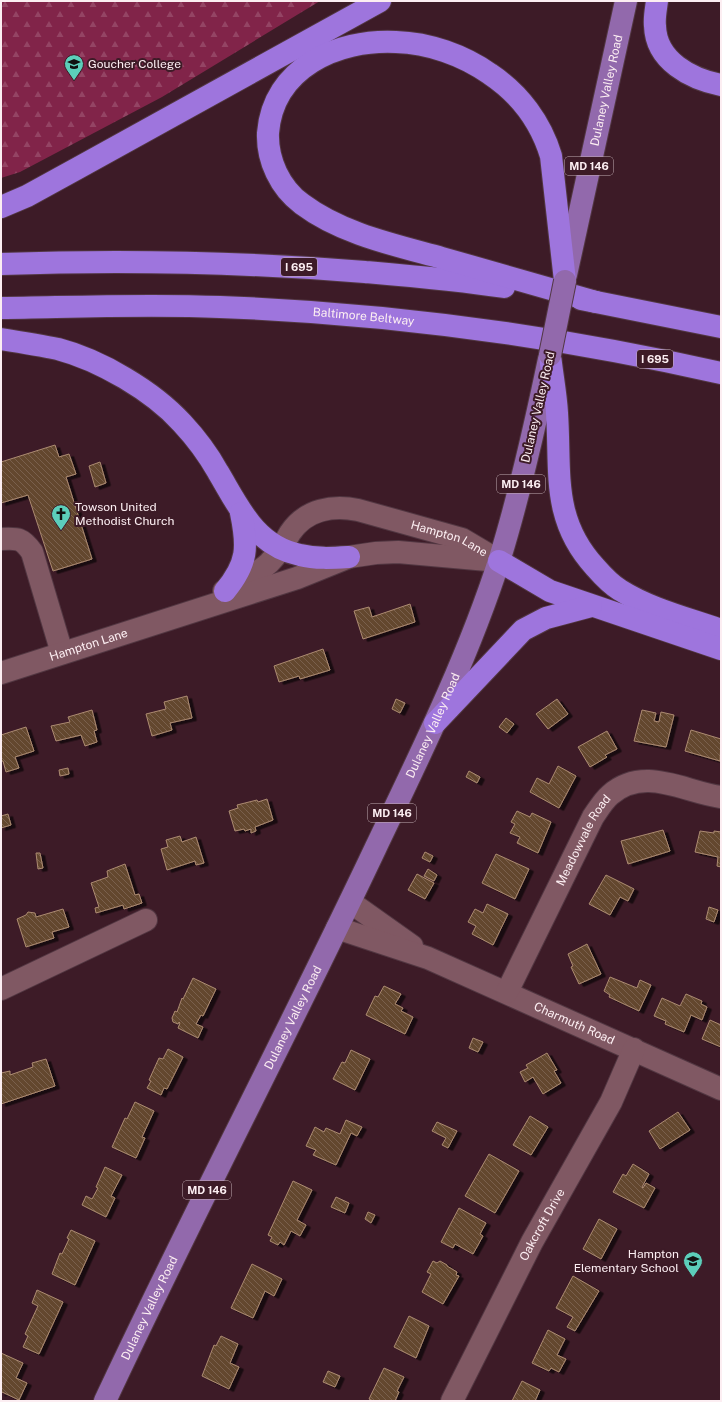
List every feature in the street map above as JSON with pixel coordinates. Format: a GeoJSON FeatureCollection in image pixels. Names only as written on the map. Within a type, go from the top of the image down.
{"type":"FeatureCollection","features":[{"type":"Feature","properties":{"kind":"highway"},"geometry":{"type":"LineString","coordinates":[[1,207],[27,196],[380,1]]}},
{"type":"Feature","properties":{"kind":"highway"},"geometry":{"type":"LineString","coordinates":[[657,1],[655,27],[660,44],[668,57],[679,69],[691,76],[721,85]]}},
{"type":"Feature","properties":{"kind":"highway"},"geometry":{"type":"LineString","coordinates":[[565,281],[568,222],[544,134],[530,112],[515,94],[491,74],[445,51],[421,45],[396,42],[354,46],[320,57],[293,75],[281,91],[274,107],[269,125],[268,143],[277,175],[288,190],[301,203],[317,214],[347,228],[388,243],[596,302]]}},
{"type":"Feature","properties":{"kind":"highway","name":"I 695"},"geometry":{"type":"LineString","coordinates":[[1,264],[104,261],[222,263],[326,269],[498,286],[596,302],[721,328]]}},
{"type":"Feature","properties":{"kind":"highway","name":"Baltimore Beltway"},"geometry":{"type":"LineString","coordinates":[[1,308],[218,307],[322,312],[477,329],[590,345],[721,373]]}},
{"type":"Feature","properties":{"kind":"highway"},"geometry":{"type":"LineString","coordinates":[[1,339],[59,350],[94,363],[127,380],[145,392],[181,422],[203,448],[241,513],[260,535],[282,549],[300,555],[321,558],[349,557]]}},
{"type":"Feature","properties":{"kind":"highway"},"geometry":{"type":"LineString","coordinates":[[590,345],[721,389]]}},
{"type":"Feature","properties":{"kind":"highway"},"geometry":{"type":"LineString","coordinates":[[550,355],[548,410],[560,490],[569,527],[576,544],[604,577],[618,589],[642,602],[721,630]]}},
{"type":"Feature","properties":{"kind":"highway"},"geometry":{"type":"LineString","coordinates":[[225,591],[238,575],[243,565],[246,534],[241,513]]}},
{"type":"Feature","properties":{"kind":"highway"},"geometry":{"type":"LineString","coordinates":[[499,561],[550,591],[721,649]]}},
{"type":"Feature","properties":{"kind":"highway"},"geometry":{"type":"LineString","coordinates":[[434,723],[523,630],[546,618],[591,606]]}},
{"type":"Feature","properties":{"kind":"main road","name":"Dulaney Valley Road"},"geometry":{"type":"LineString","coordinates":[[568,222],[626,1]]}},
{"type":"Feature","properties":{"kind":"main road","name":"Dulaney Valley Road"},"geometry":{"type":"LineString","coordinates":[[550,355],[565,281]]}},
{"type":"Feature","properties":{"kind":"main road","name":"Dulaney Valley Road"},"geometry":{"type":"LineString","coordinates":[[105,1401],[146,1313],[338,928],[434,723],[468,643],[499,561],[517,501],[548,410]]}},
{"type":"Feature","properties":{"kind":"street","name":"Hampton Lane"},"geometry":{"type":"LineString","coordinates":[[175,616],[225,591],[268,564],[282,549],[291,532],[303,520],[322,510],[343,507],[462,539],[499,561]]}},
{"type":"Feature","properties":{"kind":"street"},"geometry":{"type":"LineString","coordinates":[[1,539],[18,539],[25,542],[32,552],[62,653]]}},
{"type":"Feature","properties":{"kind":"street","name":"Hampton Lane"},"geometry":{"type":"LineString","coordinates":[[1,673],[175,616],[298,578],[349,557],[376,553],[398,552],[499,561]]}},
{"type":"Feature","properties":{"kind":"street","name":"Meadowvale Road"},"geometry":{"type":"LineString","coordinates":[[507,992],[593,817],[610,795],[628,785],[644,780],[668,783],[721,797]]}},
{"type":"Feature","properties":{"kind":"street","name":"Charmuth Road"},"geometry":{"type":"LineString","coordinates":[[350,902],[428,958]]}},
{"type":"Feature","properties":{"kind":"street"},"geometry":{"type":"LineString","coordinates":[[1,989],[146,920]]}},
{"type":"Feature","properties":{"kind":"street","name":"Charmuth Road"},"geometry":{"type":"LineString","coordinates":[[338,928],[428,958],[507,992],[721,1089]]}},
{"type":"Feature","properties":{"kind":"street","name":"Oakcroft Drive"},"geometry":{"type":"LineString","coordinates":[[452,1401],[532,1242],[608,1108],[634,1049]]}},
{"type":"Feature","properties":{"kind":"green space","name":"Goucher College"},"geometry":{"type":"Polygon","coordinates":[[[1,1],[320,1],[162,97],[20,172],[1,178],[1,1]]]}},
{"type":"Feature","properties":{"kind":"building","name":"Towson United Methodist Church"},"geometry":{"type":"Polygon","coordinates":[[[55,445],[59,457],[69,454],[76,474],[66,477],[92,559],[53,571],[28,495],[1,503],[1,462],[55,445]]]}},
{"type":"Feature","properties":{"kind":"building"},"geometry":{"type":"Polygon","coordinates":[[[100,462],[106,483],[95,487],[89,466],[100,462]]]}},
{"type":"Feature","properties":{"kind":"building"},"geometry":{"type":"Polygon","coordinates":[[[410,604],[415,622],[363,639],[354,611],[369,607],[372,617],[410,604]]]}},
{"type":"Feature","properties":{"kind":"building"},"geometry":{"type":"Polygon","coordinates":[[[323,649],[330,670],[300,679],[299,676],[279,682],[274,666],[323,649]]]}},
{"type":"Feature","properties":{"kind":"building"},"geometry":{"type":"Polygon","coordinates":[[[187,696],[192,718],[170,723],[172,730],[152,736],[146,714],[166,709],[164,702],[187,696]]]}},
{"type":"Feature","properties":{"kind":"building"},"geometry":{"type":"Polygon","coordinates":[[[396,699],[405,703],[400,713],[392,709],[396,699]]]}},
{"type":"Feature","properties":{"kind":"building"},"geometry":{"type":"Polygon","coordinates":[[[557,699],[568,714],[548,729],[536,714],[557,699]]]}},
{"type":"Feature","properties":{"kind":"building"},"geometry":{"type":"Polygon","coordinates":[[[92,710],[97,730],[94,731],[97,742],[85,746],[81,735],[56,741],[51,726],[70,722],[68,717],[92,710]]]}},
{"type":"Feature","properties":{"kind":"building"},"geometry":{"type":"Polygon","coordinates":[[[642,710],[656,713],[654,721],[659,722],[661,712],[674,715],[666,747],[634,741],[642,710]]]}},
{"type":"Feature","properties":{"kind":"building"},"geometry":{"type":"Polygon","coordinates":[[[506,718],[514,724],[507,733],[499,727],[506,718]]]}},
{"type":"Feature","properties":{"kind":"building"},"geometry":{"type":"Polygon","coordinates":[[[26,727],[34,751],[15,757],[19,768],[6,772],[3,761],[1,761],[1,735],[26,727]]]}},
{"type":"Feature","properties":{"kind":"building"},"geometry":{"type":"Polygon","coordinates":[[[691,730],[721,739],[720,761],[685,751],[691,730]]]}},
{"type":"Feature","properties":{"kind":"building"},"geometry":{"type":"Polygon","coordinates":[[[607,731],[617,749],[605,755],[607,757],[590,767],[578,747],[607,731]]]}},
{"type":"Feature","properties":{"kind":"building"},"geometry":{"type":"Polygon","coordinates":[[[558,766],[576,776],[559,808],[530,792],[537,778],[549,784],[558,766]]]}},
{"type":"Feature","properties":{"kind":"building"},"geometry":{"type":"Polygon","coordinates":[[[68,768],[69,774],[60,776],[59,770],[68,768]]]}},
{"type":"Feature","properties":{"kind":"building"},"geometry":{"type":"Polygon","coordinates":[[[469,771],[480,777],[477,783],[466,777],[469,771]]]}},
{"type":"Feature","properties":{"kind":"building"},"geometry":{"type":"Polygon","coordinates":[[[267,799],[273,820],[255,827],[256,831],[251,833],[251,829],[245,831],[244,829],[235,831],[229,811],[238,808],[237,805],[267,799]]]}},
{"type":"Feature","properties":{"kind":"building"},"geometry":{"type":"Polygon","coordinates":[[[517,811],[530,817],[532,813],[551,822],[538,853],[517,843],[520,837],[510,833],[515,824],[511,822],[517,811]]]}},
{"type":"Feature","properties":{"kind":"building"},"geometry":{"type":"Polygon","coordinates":[[[8,814],[11,825],[1,828],[1,816],[8,814]]]}},
{"type":"Feature","properties":{"kind":"building"},"geometry":{"type":"Polygon","coordinates":[[[663,830],[670,851],[628,864],[621,841],[663,830]]]}},
{"type":"Feature","properties":{"kind":"building"},"geometry":{"type":"Polygon","coordinates":[[[700,831],[714,833],[714,831],[721,832],[721,867],[717,866],[718,857],[695,852],[700,831]]]}},
{"type":"Feature","properties":{"kind":"building"},"geometry":{"type":"Polygon","coordinates":[[[180,836],[182,842],[196,837],[204,863],[196,865],[195,861],[167,870],[161,849],[168,847],[166,840],[180,836]]]}},
{"type":"Feature","properties":{"kind":"building"},"geometry":{"type":"Polygon","coordinates":[[[425,852],[433,856],[430,862],[422,858],[425,852]]]}},
{"type":"Feature","properties":{"kind":"building"},"geometry":{"type":"Polygon","coordinates":[[[36,853],[40,853],[43,868],[38,869],[36,853]]]}},
{"type":"Feature","properties":{"kind":"building"},"geometry":{"type":"Polygon","coordinates":[[[496,854],[529,869],[515,899],[482,883],[496,854]]]}},
{"type":"Feature","properties":{"kind":"building"},"geometry":{"type":"Polygon","coordinates":[[[125,864],[135,895],[139,894],[142,903],[124,909],[123,905],[96,913],[95,908],[99,907],[91,883],[108,877],[107,871],[125,864]]]}},
{"type":"Feature","properties":{"kind":"building"},"geometry":{"type":"Polygon","coordinates":[[[428,869],[437,875],[434,881],[424,876],[428,869]]]}},
{"type":"Feature","properties":{"kind":"building"},"geometry":{"type":"Polygon","coordinates":[[[417,874],[434,883],[425,899],[408,890],[417,874]]]}},
{"type":"Feature","properties":{"kind":"building"},"geometry":{"type":"Polygon","coordinates":[[[606,875],[634,889],[628,901],[620,897],[610,915],[589,904],[606,875]]]}},
{"type":"Feature","properties":{"kind":"building"},"geometry":{"type":"Polygon","coordinates":[[[487,904],[508,914],[493,945],[472,934],[476,926],[468,922],[475,909],[483,913],[487,904]]]}},
{"type":"Feature","properties":{"kind":"building"},"geometry":{"type":"Polygon","coordinates":[[[709,907],[718,910],[714,922],[706,919],[709,907]]]}},
{"type":"Feature","properties":{"kind":"building"},"geometry":{"type":"Polygon","coordinates":[[[63,909],[69,927],[52,932],[54,938],[26,947],[17,919],[26,915],[28,912],[35,913],[36,917],[63,909]]]}},
{"type":"Feature","properties":{"kind":"building"},"geometry":{"type":"Polygon","coordinates":[[[587,944],[601,974],[579,984],[571,967],[573,966],[568,954],[587,944]]]}},
{"type":"Feature","properties":{"kind":"building"},"geometry":{"type":"Polygon","coordinates":[[[610,977],[637,988],[640,980],[651,985],[639,1011],[609,997],[610,995],[604,991],[610,977]]]}},
{"type":"Feature","properties":{"kind":"building"},"geometry":{"type":"Polygon","coordinates":[[[193,978],[216,989],[203,1016],[201,1015],[196,1024],[203,1027],[198,1038],[178,1028],[180,1023],[179,1022],[178,1024],[173,1022],[172,1018],[175,1011],[177,1012],[182,998],[183,999],[193,978]]]}},
{"type":"Feature","properties":{"kind":"building"},"geometry":{"type":"Polygon","coordinates":[[[384,986],[401,994],[395,1004],[403,1008],[401,1011],[413,1017],[405,1034],[366,1015],[375,996],[378,997],[384,986]]]}},
{"type":"Feature","properties":{"kind":"building"},"geometry":{"type":"Polygon","coordinates":[[[686,994],[702,1001],[701,1004],[707,1007],[702,1020],[691,1015],[684,1032],[665,1024],[666,1021],[654,1016],[662,998],[680,1006],[686,994]]]}},
{"type":"Feature","properties":{"kind":"building"},"geometry":{"type":"Polygon","coordinates":[[[710,1020],[721,1025],[721,1047],[702,1039],[710,1020]]]}},
{"type":"Feature","properties":{"kind":"building"},"geometry":{"type":"Polygon","coordinates":[[[473,1038],[483,1042],[478,1052],[469,1048],[473,1038]]]}},
{"type":"Feature","properties":{"kind":"building"},"geometry":{"type":"Polygon","coordinates":[[[168,1049],[183,1057],[167,1089],[164,1088],[161,1095],[147,1088],[159,1058],[163,1059],[168,1049]]]}},
{"type":"Feature","properties":{"kind":"building"},"geometry":{"type":"Polygon","coordinates":[[[351,1050],[370,1059],[355,1090],[333,1079],[342,1062],[345,1063],[351,1050]]]}},
{"type":"Feature","properties":{"kind":"building"},"geometry":{"type":"Polygon","coordinates":[[[547,1053],[557,1070],[554,1071],[561,1083],[543,1094],[533,1077],[525,1082],[520,1072],[528,1068],[526,1065],[547,1053]]]}},
{"type":"Feature","properties":{"kind":"building"},"geometry":{"type":"Polygon","coordinates":[[[46,1059],[55,1086],[1,1104],[1,1073],[10,1071],[10,1075],[33,1067],[32,1063],[46,1059]]]}},
{"type":"Feature","properties":{"kind":"building"},"geometry":{"type":"Polygon","coordinates":[[[135,1102],[154,1111],[142,1137],[145,1138],[136,1158],[112,1147],[125,1118],[127,1119],[135,1102]]]}},
{"type":"Feature","properties":{"kind":"building"},"geometry":{"type":"Polygon","coordinates":[[[678,1112],[690,1130],[660,1149],[649,1131],[678,1112]]]}},
{"type":"Feature","properties":{"kind":"building"},"geometry":{"type":"Polygon","coordinates":[[[530,1116],[548,1127],[531,1155],[513,1145],[530,1116]]]}},
{"type":"Feature","properties":{"kind":"building"},"geometry":{"type":"Polygon","coordinates":[[[346,1120],[362,1127],[357,1136],[351,1133],[336,1165],[313,1155],[316,1150],[306,1146],[315,1127],[324,1132],[326,1128],[340,1134],[346,1120]]]}},
{"type":"Feature","properties":{"kind":"building"},"geometry":{"type":"Polygon","coordinates":[[[437,1122],[457,1131],[448,1148],[442,1145],[446,1138],[432,1131],[437,1122]]]}},
{"type":"Feature","properties":{"kind":"building"},"geometry":{"type":"Polygon","coordinates":[[[489,1154],[519,1171],[495,1213],[465,1196],[489,1154]]]}},
{"type":"Feature","properties":{"kind":"building"},"geometry":{"type":"Polygon","coordinates":[[[633,1164],[649,1174],[642,1187],[643,1188],[646,1183],[655,1188],[644,1208],[613,1192],[623,1174],[626,1176],[633,1164]]]}},
{"type":"Feature","properties":{"kind":"building"},"geometry":{"type":"Polygon","coordinates":[[[105,1167],[122,1175],[111,1196],[115,1198],[106,1217],[82,1205],[86,1196],[92,1199],[98,1188],[96,1187],[105,1167]]]}},
{"type":"Feature","properties":{"kind":"building"},"geometry":{"type":"Polygon","coordinates":[[[293,1181],[312,1190],[297,1220],[306,1225],[300,1236],[291,1231],[284,1245],[280,1242],[278,1245],[270,1241],[272,1237],[268,1235],[293,1181]]]}},
{"type":"Feature","properties":{"kind":"building"},"geometry":{"type":"Polygon","coordinates":[[[336,1197],[349,1203],[345,1213],[331,1207],[336,1197]]]}},
{"type":"Feature","properties":{"kind":"building"},"geometry":{"type":"Polygon","coordinates":[[[459,1208],[486,1223],[480,1234],[483,1236],[473,1254],[455,1244],[453,1248],[441,1242],[459,1208]]]}},
{"type":"Feature","properties":{"kind":"building"},"geometry":{"type":"Polygon","coordinates":[[[368,1212],[375,1215],[371,1223],[365,1219],[368,1212]]]}},
{"type":"Feature","properties":{"kind":"building"},"geometry":{"type":"Polygon","coordinates":[[[599,1219],[617,1229],[601,1259],[583,1249],[599,1219]]]}},
{"type":"Feature","properties":{"kind":"building"},"geometry":{"type":"Polygon","coordinates":[[[71,1230],[95,1241],[75,1285],[52,1274],[60,1253],[62,1254],[69,1239],[67,1238],[71,1230]]]}},
{"type":"Feature","properties":{"kind":"building"},"geometry":{"type":"Polygon","coordinates":[[[433,1261],[437,1263],[440,1261],[447,1265],[457,1272],[456,1275],[459,1276],[443,1304],[422,1292],[431,1274],[427,1272],[433,1261]]]}},
{"type":"Feature","properties":{"kind":"building"},"geometry":{"type":"Polygon","coordinates":[[[252,1264],[282,1279],[274,1296],[265,1291],[253,1318],[231,1308],[252,1264]]]}},
{"type":"Feature","properties":{"kind":"building"},"geometry":{"type":"Polygon","coordinates":[[[573,1276],[599,1291],[575,1331],[567,1327],[573,1317],[556,1308],[573,1276]]]}},
{"type":"Feature","properties":{"kind":"building"},"geometry":{"type":"Polygon","coordinates":[[[37,1290],[63,1302],[39,1354],[23,1347],[28,1336],[25,1334],[38,1306],[32,1303],[37,1290]]]}},
{"type":"Feature","properties":{"kind":"building"},"geometry":{"type":"Polygon","coordinates":[[[409,1316],[429,1326],[416,1358],[394,1347],[409,1316]]]}},
{"type":"Feature","properties":{"kind":"building"},"geometry":{"type":"Polygon","coordinates":[[[548,1330],[565,1339],[557,1355],[566,1359],[559,1372],[551,1368],[549,1371],[532,1363],[548,1330]]]}},
{"type":"Feature","properties":{"kind":"building"},"geometry":{"type":"Polygon","coordinates":[[[221,1336],[238,1344],[230,1363],[239,1367],[229,1389],[202,1376],[214,1345],[216,1346],[221,1336]]]}},
{"type":"Feature","properties":{"kind":"building"},"geometry":{"type":"Polygon","coordinates":[[[1,1353],[23,1363],[16,1378],[27,1383],[19,1400],[2,1392],[1,1394],[1,1353]]]}},
{"type":"Feature","properties":{"kind":"building"},"geometry":{"type":"Polygon","coordinates":[[[384,1368],[404,1377],[397,1391],[399,1392],[395,1401],[373,1401],[369,1399],[384,1368]]]}},
{"type":"Feature","properties":{"kind":"building"},"geometry":{"type":"Polygon","coordinates":[[[328,1371],[340,1376],[335,1387],[323,1382],[328,1371]]]}},
{"type":"Feature","properties":{"kind":"building"},"geometry":{"type":"Polygon","coordinates":[[[522,1381],[540,1390],[535,1401],[512,1401],[522,1381]]]}},
{"type":"Feature","properties":{"kind":"place","name":"Goucher College"},"geometry":{"type":"Point","coordinates":[74,81]}},
{"type":"Feature","properties":{"kind":"place","name":"Towson United Methodist Church"},"geometry":{"type":"Point","coordinates":[61,531]}},
{"type":"Feature","properties":{"kind":"place","name":"Hampton Elementary School"},"geometry":{"type":"Point","coordinates":[693,1278]}}]}
